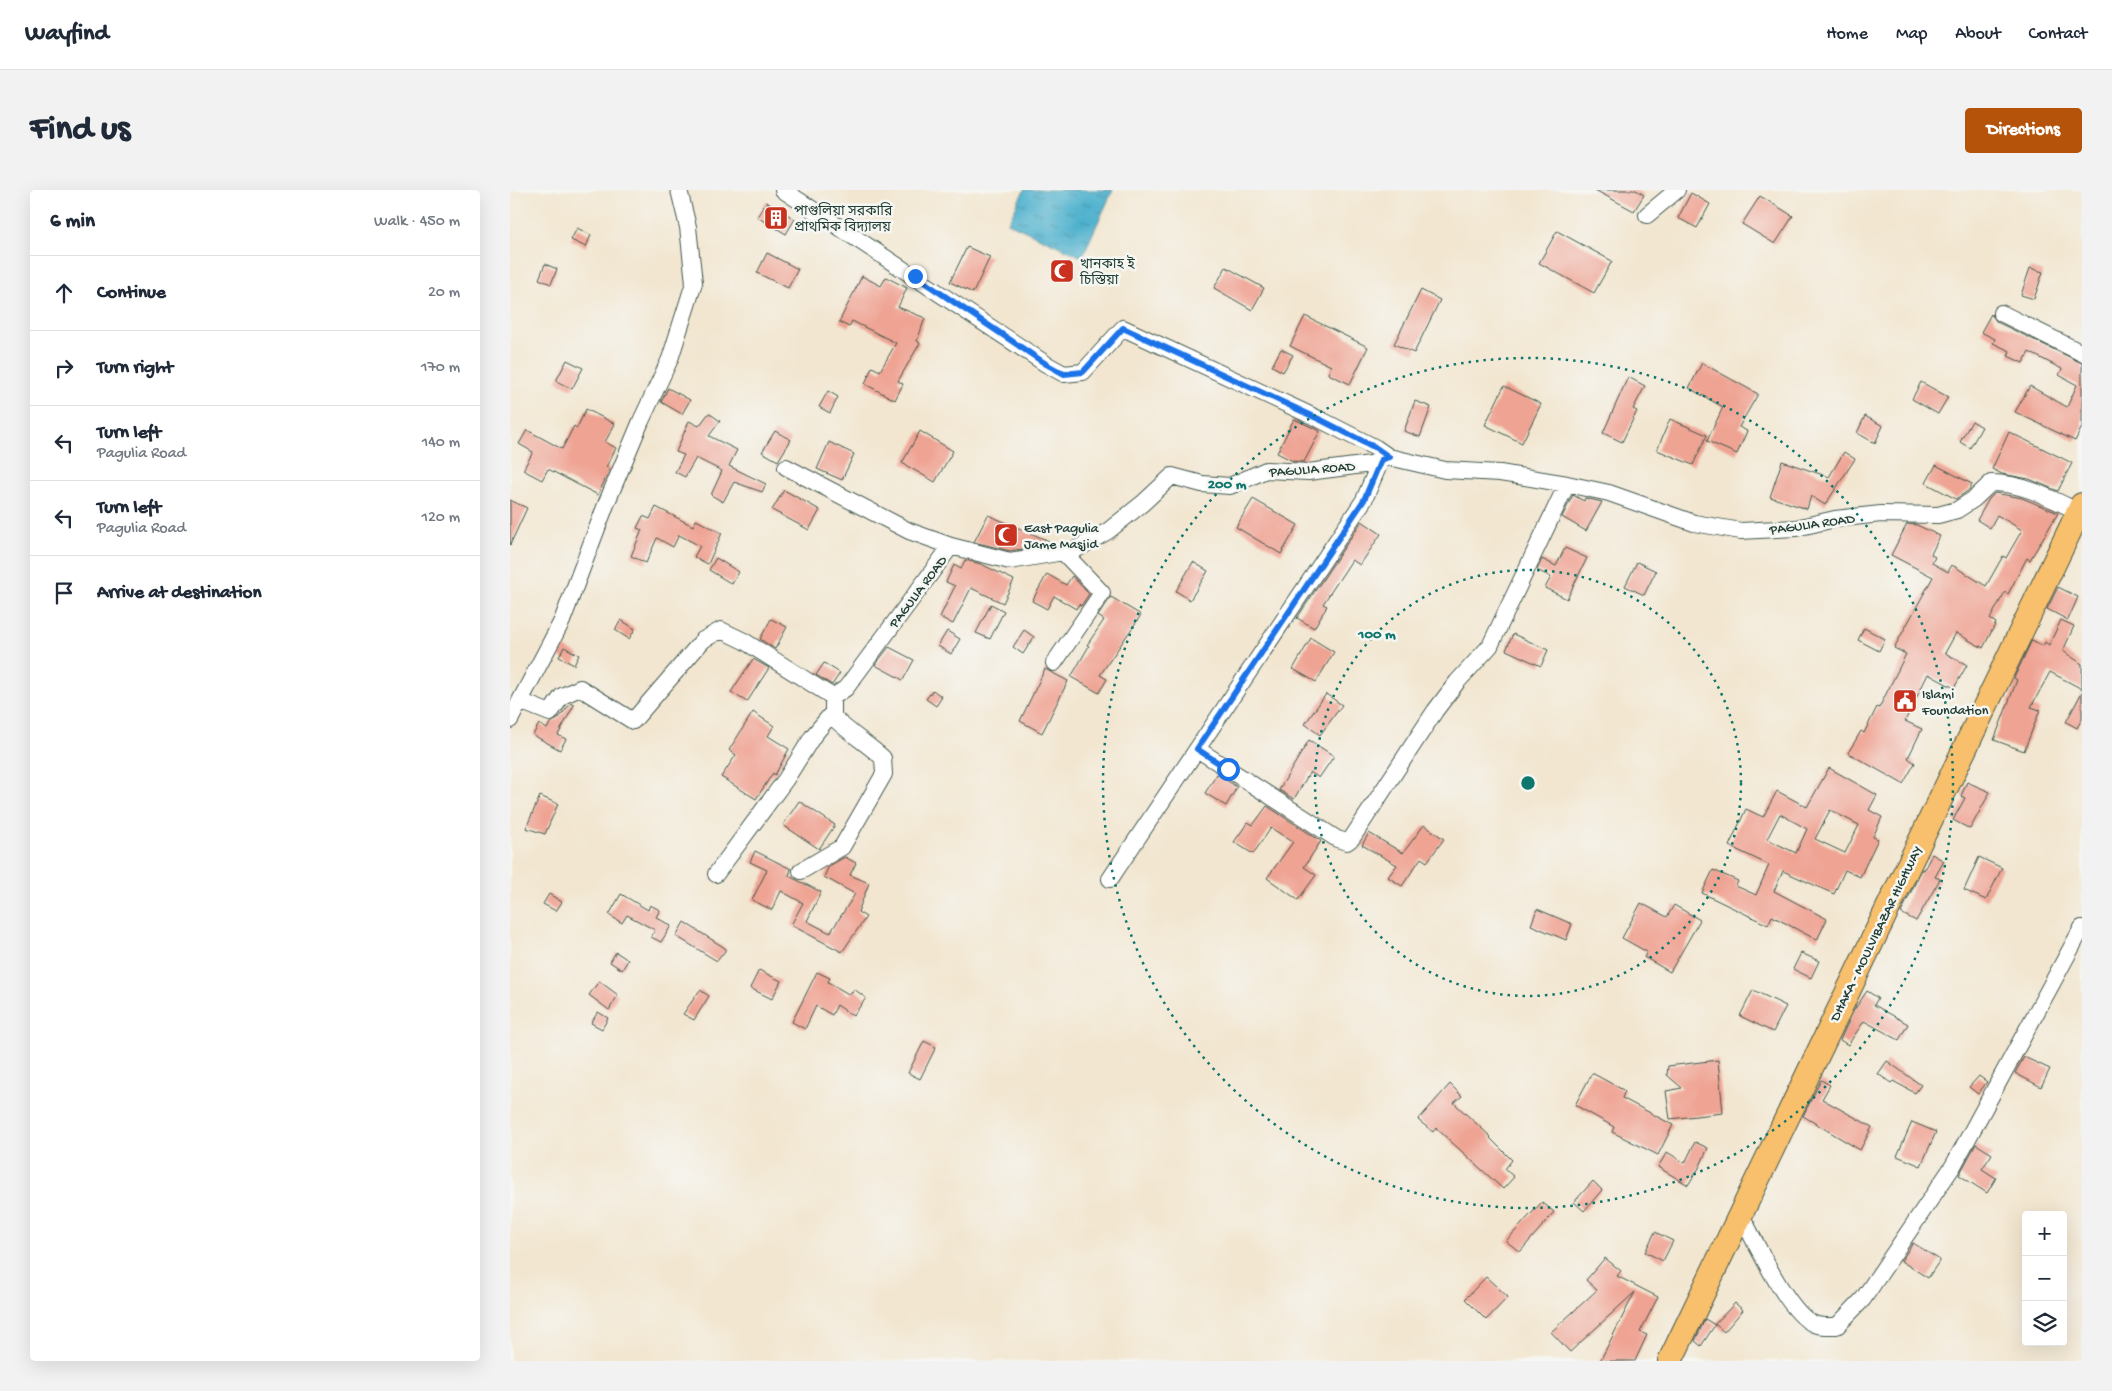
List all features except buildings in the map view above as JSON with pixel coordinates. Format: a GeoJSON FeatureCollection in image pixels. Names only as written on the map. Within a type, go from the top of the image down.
{"type":"FeatureCollection","features":[{"type":"Feature","properties":{"kind":"highway","name":"DHAKA - MOULVIBAZAR HIGHWAY"},"geometry":{"type":"LineString","coordinates":[[1670,1361],[2080,508]]}},
{"type":"Feature","properties":{"kind":"street"},"geometry":{"type":"LineString","coordinates":[[510,720],[562,621],[611,493],[641,421],[670,359],[694,283],[688,226],[678,190]]}},
{"type":"Feature","properties":{"kind":"street","name":"PAGULIA ROAD"},"geometry":{"type":"LineString","coordinates":[[783,190],[1064,374],[1083,372],[1123,328],[1323,421],[1376,448],[1385,458],[1445,470],[1500,473],[1567,484],[1609,494],[1694,523],[1741,531],[1796,528],[1835,519],[1881,514],[1938,515],[1957,510],[1974,499],[1991,483],[2008,483],[2036,491],[2080,508]]}},
{"type":"Feature","properties":{"kind":"street"},"geometry":{"type":"LineString","coordinates":[[1647,216],[1677,190]]}},
{"type":"Feature","properties":{"kind":"street"},"geometry":{"type":"LineString","coordinates":[[2001,313],[2082,353]]}},
{"type":"Feature","properties":{"kind":"street"},"geometry":{"type":"LineString","coordinates":[[1110,879],[1364,500],[1385,458]]}},
{"type":"Feature","properties":{"kind":"street","name":"PAGULIA ROAD"},"geometry":{"type":"LineString","coordinates":[[716,874],[786,779],[833,705],[950,546],[1010,560],[1074,550],[1108,531],[1143,503],[1172,476],[1202,484],[1230,486],[1266,470],[1308,472],[1371,464],[1385,458]]}},
{"type":"Feature","properties":{"kind":"street"},"geometry":{"type":"LineString","coordinates":[[786,467],[909,531],[950,546]]}},
{"type":"Feature","properties":{"kind":"street"},"geometry":{"type":"LineString","coordinates":[[1197,749],[1337,839],[1347,842],[1352,838],[1435,711],[1457,682],[1490,646],[1567,484]]}},
{"type":"Feature","properties":{"kind":"street"},"geometry":{"type":"LineString","coordinates":[[1054,663],[1102,593],[1063,552]]}},
{"type":"Feature","properties":{"kind":"street"},"geometry":{"type":"LineString","coordinates":[[520,701],[550,713],[562,696],[580,688],[633,721],[703,640],[721,630],[744,641],[833,705],[833,716],[847,731],[863,740],[883,758],[884,774],[842,847],[800,872]]}},
{"type":"Feature","properties":{"kind":"street"},"geometry":{"type":"LineString","coordinates":[[1740,1213],[1786,1296],[1801,1314],[1813,1323],[1837,1326],[1864,1299],[1953,1166],[2082,928]]}},
{"type":"Feature","properties":{"kind":"water"},"geometry":{"type":"Polygon","coordinates":[[[1024,190],[1113,190],[1082,257],[1008,223],[1024,190]]]}},
{"type":"Feature","properties":{"kind":"place","name":"পাগুলিয়া সরকারি প্রাথমিক বিদ্যালয়"},"geometry":{"type":"Point","coordinates":[776,218]}},
{"type":"Feature","properties":{"kind":"place","name":"খানকাহ ই চিস্তিয়া"},"geometry":{"type":"Point","coordinates":[1062,271]}},
{"type":"Feature","properties":{"kind":"place","name":"East Pagulia Jame Masjid"},"geometry":{"type":"Point","coordinates":[1006,535]}},
{"type":"Feature","properties":{"kind":"place","name":"Islami Foundation"},"geometry":{"type":"Point","coordinates":[1905,701]}},
{"type":"Feature","properties":{"kind":"route"},"geometry":{"type":"LineString","coordinates":[[915,276],[1046,364],[1064,374],[1083,372],[1096,360],[1123,328],[1323,421],[1376,448],[1389,457],[1381,460],[1364,500],[1197,749],[1228,769]]}}]}
